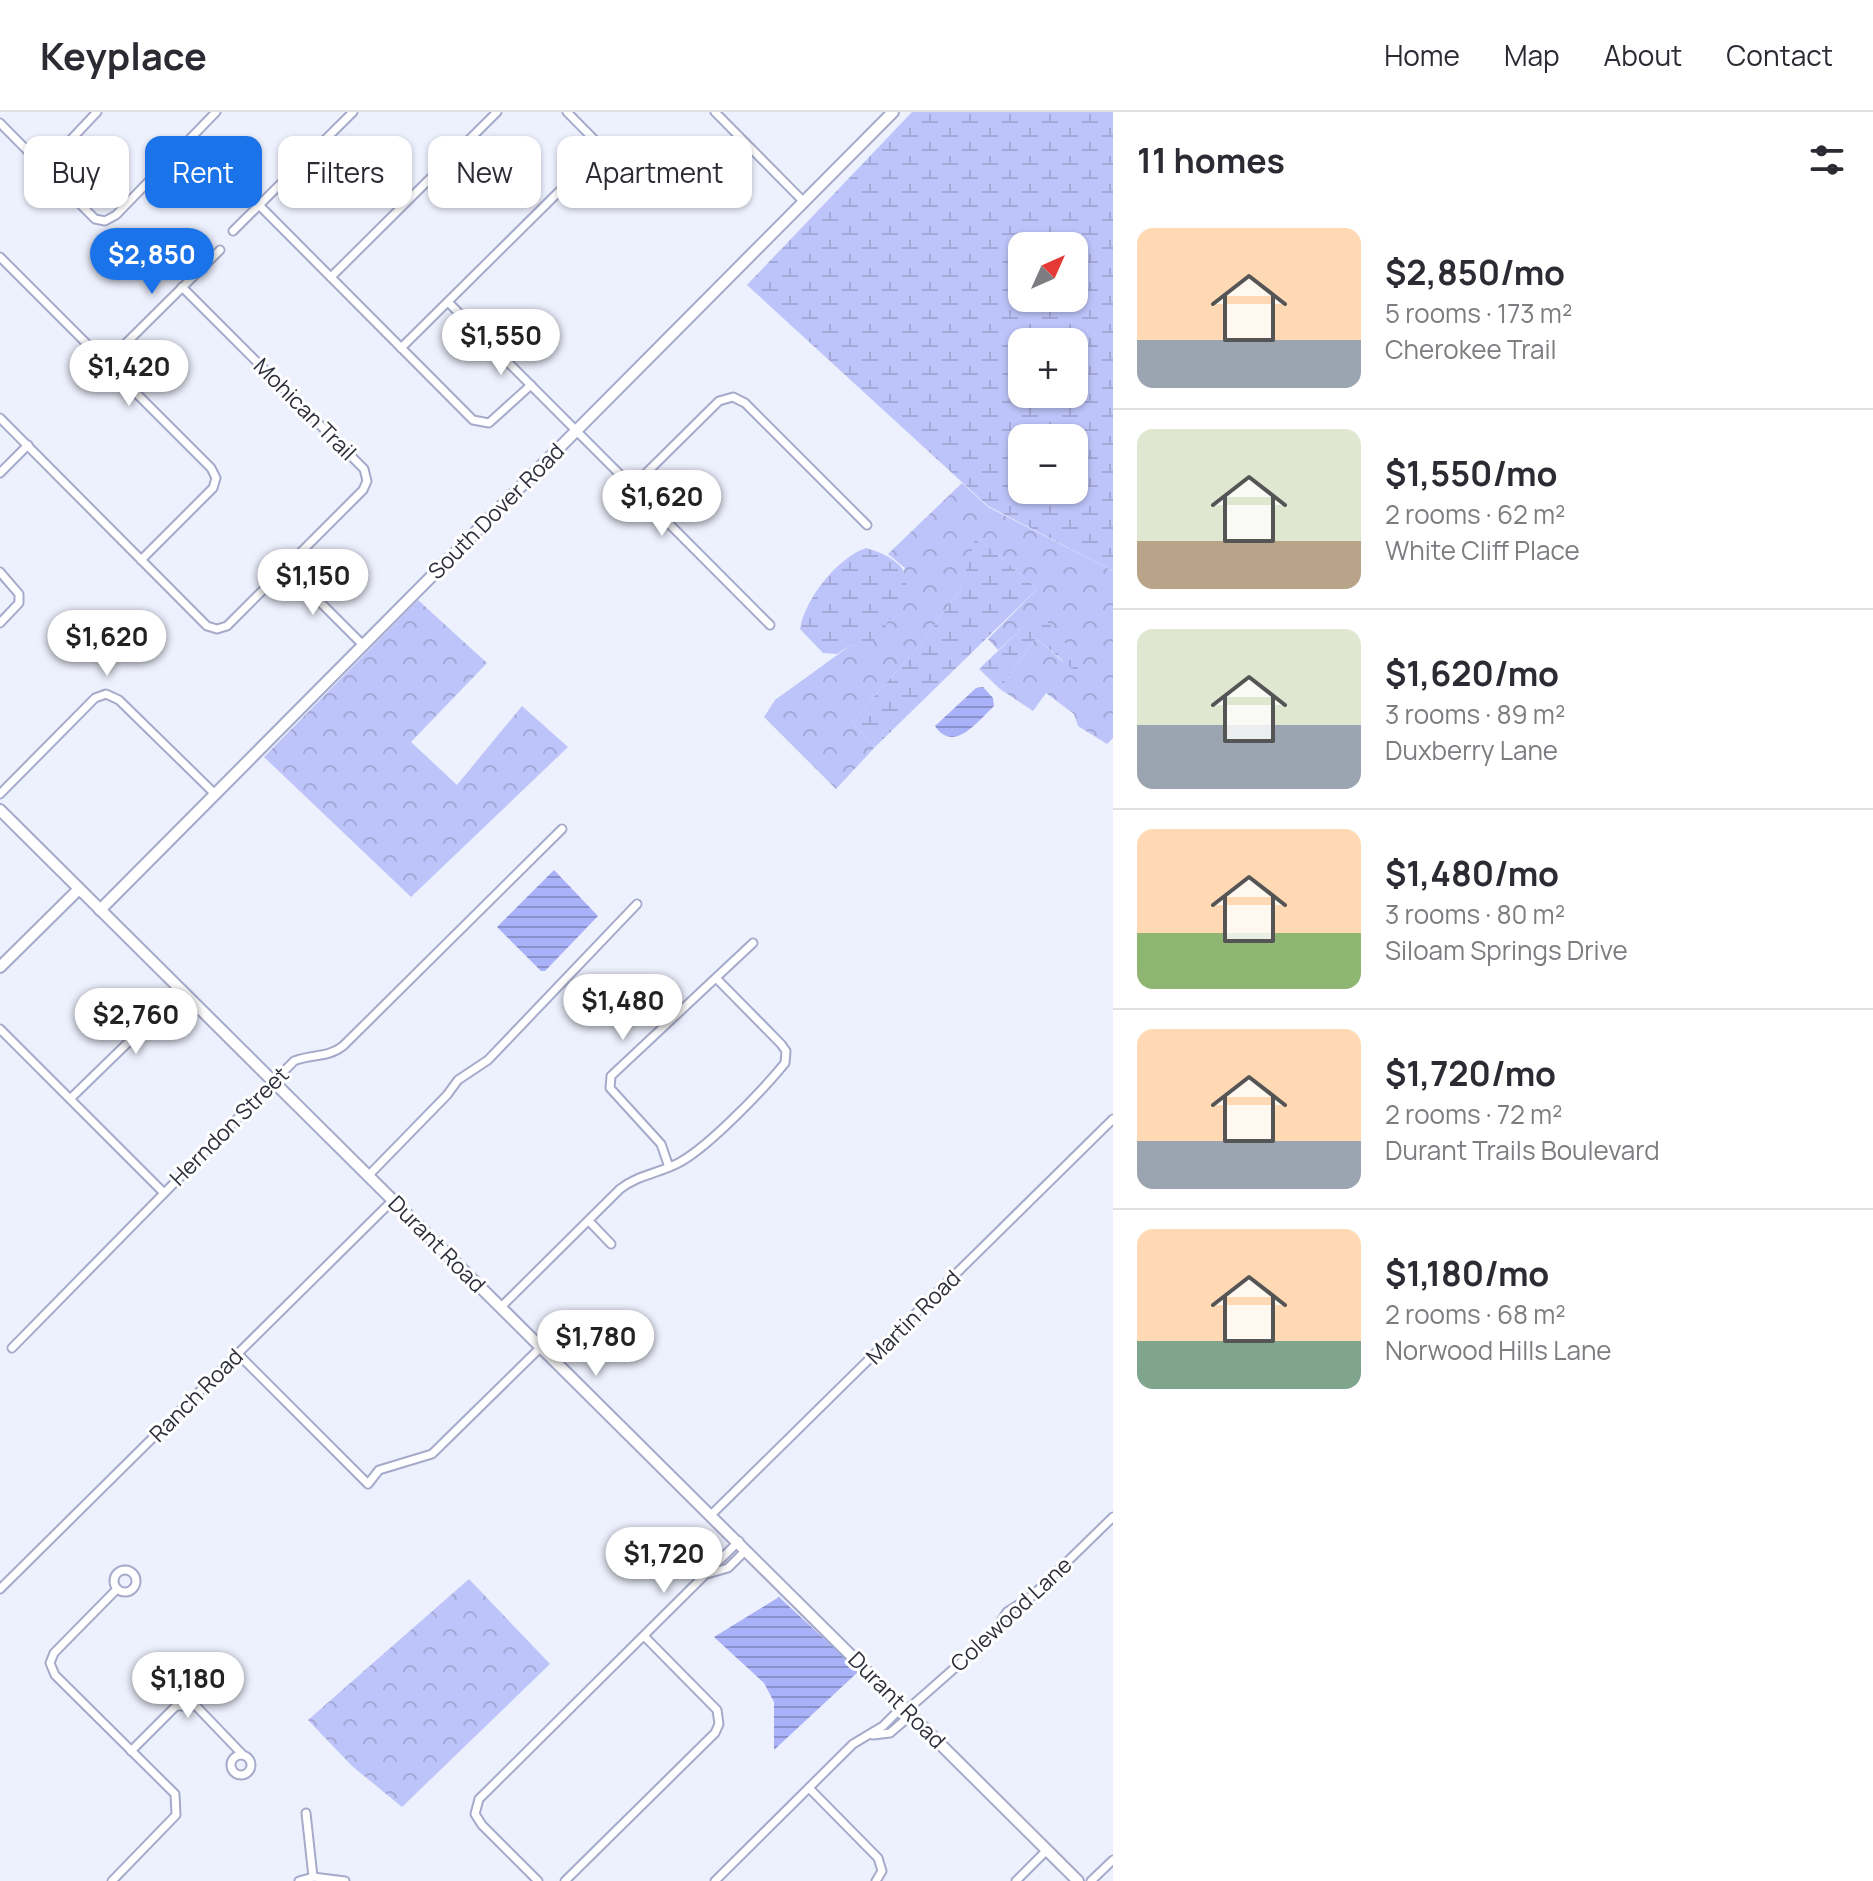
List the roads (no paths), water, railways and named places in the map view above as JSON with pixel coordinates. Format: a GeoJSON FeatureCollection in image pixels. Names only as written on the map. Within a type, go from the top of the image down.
{"type":"FeatureCollection","features":[{"type":"Feature","properties":{"kind":"street"},"geometry":{"type":"LineString","coordinates":[[74,136],[97,112]]}},
{"type":"Feature","properties":{"kind":"street"},"geometry":{"type":"LineString","coordinates":[[129,200],[216,112]]}},
{"type":"Feature","properties":{"kind":"street"},"geometry":{"type":"LineString","coordinates":[[262,202],[353,112]]}},
{"type":"Feature","properties":{"kind":"street"},"geometry":{"type":"LineString","coordinates":[[331,277],[497,112]]}},
{"type":"Feature","properties":{"kind":"street"},"geometry":{"type":"LineString","coordinates":[[567,112],[591,136]]}},
{"type":"Feature","properties":{"kind":"street"},"geometry":{"type":"LineString","coordinates":[[715,112],[804,202]]}},
{"type":"Feature","properties":{"kind":"street","name":"South Dover Road"},"geometry":{"type":"LineString","coordinates":[[100,910],[893,112]]}},
{"type":"Feature","properties":{"kind":"street"},"geometry":{"type":"LineString","coordinates":[[0,123],[24,146]]}},
{"type":"Feature","properties":{"kind":"street"},"geometry":{"type":"LineString","coordinates":[[401,348],[557,194]]}},
{"type":"Feature","properties":{"kind":"street"},"geometry":{"type":"LineString","coordinates":[[84,208],[95,219],[108,221],[121,208]]}},
{"type":"Feature","properties":{"kind":"street"},"geometry":{"type":"LineString","coordinates":[[233,231],[256,208]]}},
{"type":"Feature","properties":{"kind":"street"},"geometry":{"type":"LineString","coordinates":[[262,208],[477,423],[497,418],[531,385]]}},
{"type":"Feature","properties":{"kind":"street"},"geometry":{"type":"LineString","coordinates":[[106,363],[220,250]]}},
{"type":"Feature","properties":{"kind":"street"},"geometry":{"type":"LineString","coordinates":[[0,257],[211,468],[216,478],[213,488],[141,560]]}},
{"type":"Feature","properties":{"kind":"street","name":"Mohican Trail"},"geometry":{"type":"LineString","coordinates":[[0,418],[207,626],[217,629],[227,626],[363,490],[367,481],[364,469],[182,287]]}},
{"type":"Feature","properties":{"kind":"street"},"geometry":{"type":"LineString","coordinates":[[448,302],[770,625]]}},
{"type":"Feature","properties":{"kind":"street"},"geometry":{"type":"LineString","coordinates":[[633,486],[719,401],[733,397],[745,403],[867,525]]}},
{"type":"Feature","properties":{"kind":"street"},"geometry":{"type":"LineString","coordinates":[[0,473],[28,445]]}},
{"type":"Feature","properties":{"kind":"street"},"geometry":{"type":"LineString","coordinates":[[286,568],[363,645]]}},
{"type":"Feature","properties":{"kind":"street"},"geometry":{"type":"LineString","coordinates":[[0,572],[19,594],[19,603],[0,623]]}},
{"type":"Feature","properties":{"kind":"street"},"geometry":{"type":"LineString","coordinates":[[0,794],[95,698],[106,694],[119,700],[215,794]]}},
{"type":"Feature","properties":{"kind":"street","name":"Durant Road"},"geometry":{"type":"LineString","coordinates":[[0,810],[1078,1881]]}},
{"type":"Feature","properties":{"kind":"street","name":"Herndon Street"},"geometry":{"type":"LineString","coordinates":[[12,1348],[294,1061],[308,1056],[325,1056],[343,1046],[562,829]]}},
{"type":"Feature","properties":{"kind":"street"},"geometry":{"type":"LineString","coordinates":[[0,967],[79,889]]}},
{"type":"Feature","properties":{"kind":"street"},"geometry":{"type":"LineString","coordinates":[[368,1176],[458,1080],[488,1060],[637,904]]}},
{"type":"Feature","properties":{"kind":"street"},"geometry":{"type":"LineString","coordinates":[[669,1167],[661,1144],[610,1088],[611,1076],[657,1029],[717,979],[753,943]]}},
{"type":"Feature","properties":{"kind":"street"},"geometry":{"type":"LineString","coordinates":[[501,1307],[628,1183],[669,1167],[710,1138],[786,1058],[781,1044],[717,979]]}},
{"type":"Feature","properties":{"kind":"street"},"geometry":{"type":"LineString","coordinates":[[71,1098],[181,991]]}},
{"type":"Feature","properties":{"kind":"street"},"geometry":{"type":"LineString","coordinates":[[0,1029],[163,1192]]}},
{"type":"Feature","properties":{"kind":"street","name":"Martin Road"},"geometry":{"type":"LineString","coordinates":[[712,1514],[1113,1119]]}},
{"type":"Feature","properties":{"kind":"street","name":"Ranch Road"},"geometry":{"type":"LineString","coordinates":[[0,1589],[392,1201]]}},
{"type":"Feature","properties":{"kind":"street"},"geometry":{"type":"LineString","coordinates":[[589,1221],[611,1244]]}},
{"type":"Feature","properties":{"kind":"street"},"geometry":{"type":"LineString","coordinates":[[238,1354],[368,1484],[379,1470],[432,1454],[541,1347]]}},
{"type":"Feature","properties":{"kind":"street","name":"Colewood Lane"},"geometry":{"type":"LineString","coordinates":[[715,1881],[853,1744],[871,1735],[890,1733],[907,1710],[991,1636],[1007,1612],[1032,1596],[1113,1517]]}},
{"type":"Feature","properties":{"kind":"street"},"geometry":{"type":"LineString","coordinates":[[538,1881],[482,1825],[475,1814],[476,1805],[705,1575],[728,1568],[743,1545]]}},
{"type":"Feature","properties":{"kind":"street"},"geometry":{"type":"LineString","coordinates":[[112,1881],[176,1815],[178,1805],[175,1794],[55,1675],[50,1663],[54,1653],[117,1589]]}},
{"type":"Feature","properties":{"kind":"street"},"geometry":{"type":"LineString","coordinates":[[565,1881],[715,1733],[719,1724],[717,1710],[644,1636]]}},
{"type":"Feature","properties":{"kind":"street"},"geometry":{"type":"LineString","coordinates":[[131,1751],[176,1706],[186,1704],[196,1706],[243,1755]]}},
{"type":"Feature","properties":{"kind":"street"},"geometry":{"type":"LineString","coordinates":[[809,1788],[878,1858],[882,1871],[876,1881]]}},
{"type":"Feature","properties":{"kind":"street"},"geometry":{"type":"LineString","coordinates":[[306,1813],[313,1877]]}},
{"type":"Feature","properties":{"kind":"street"},"geometry":{"type":"LineString","coordinates":[[1016,1881],[1047,1850]]}},
{"type":"Feature","properties":{"kind":"street"},"geometry":{"type":"LineString","coordinates":[[1091,1881],[1113,1860]]}},
{"type":"Feature","properties":{"kind":"street"},"geometry":{"type":"LineString","coordinates":[[299,1881],[313,1877],[345,1881]]}}]}
